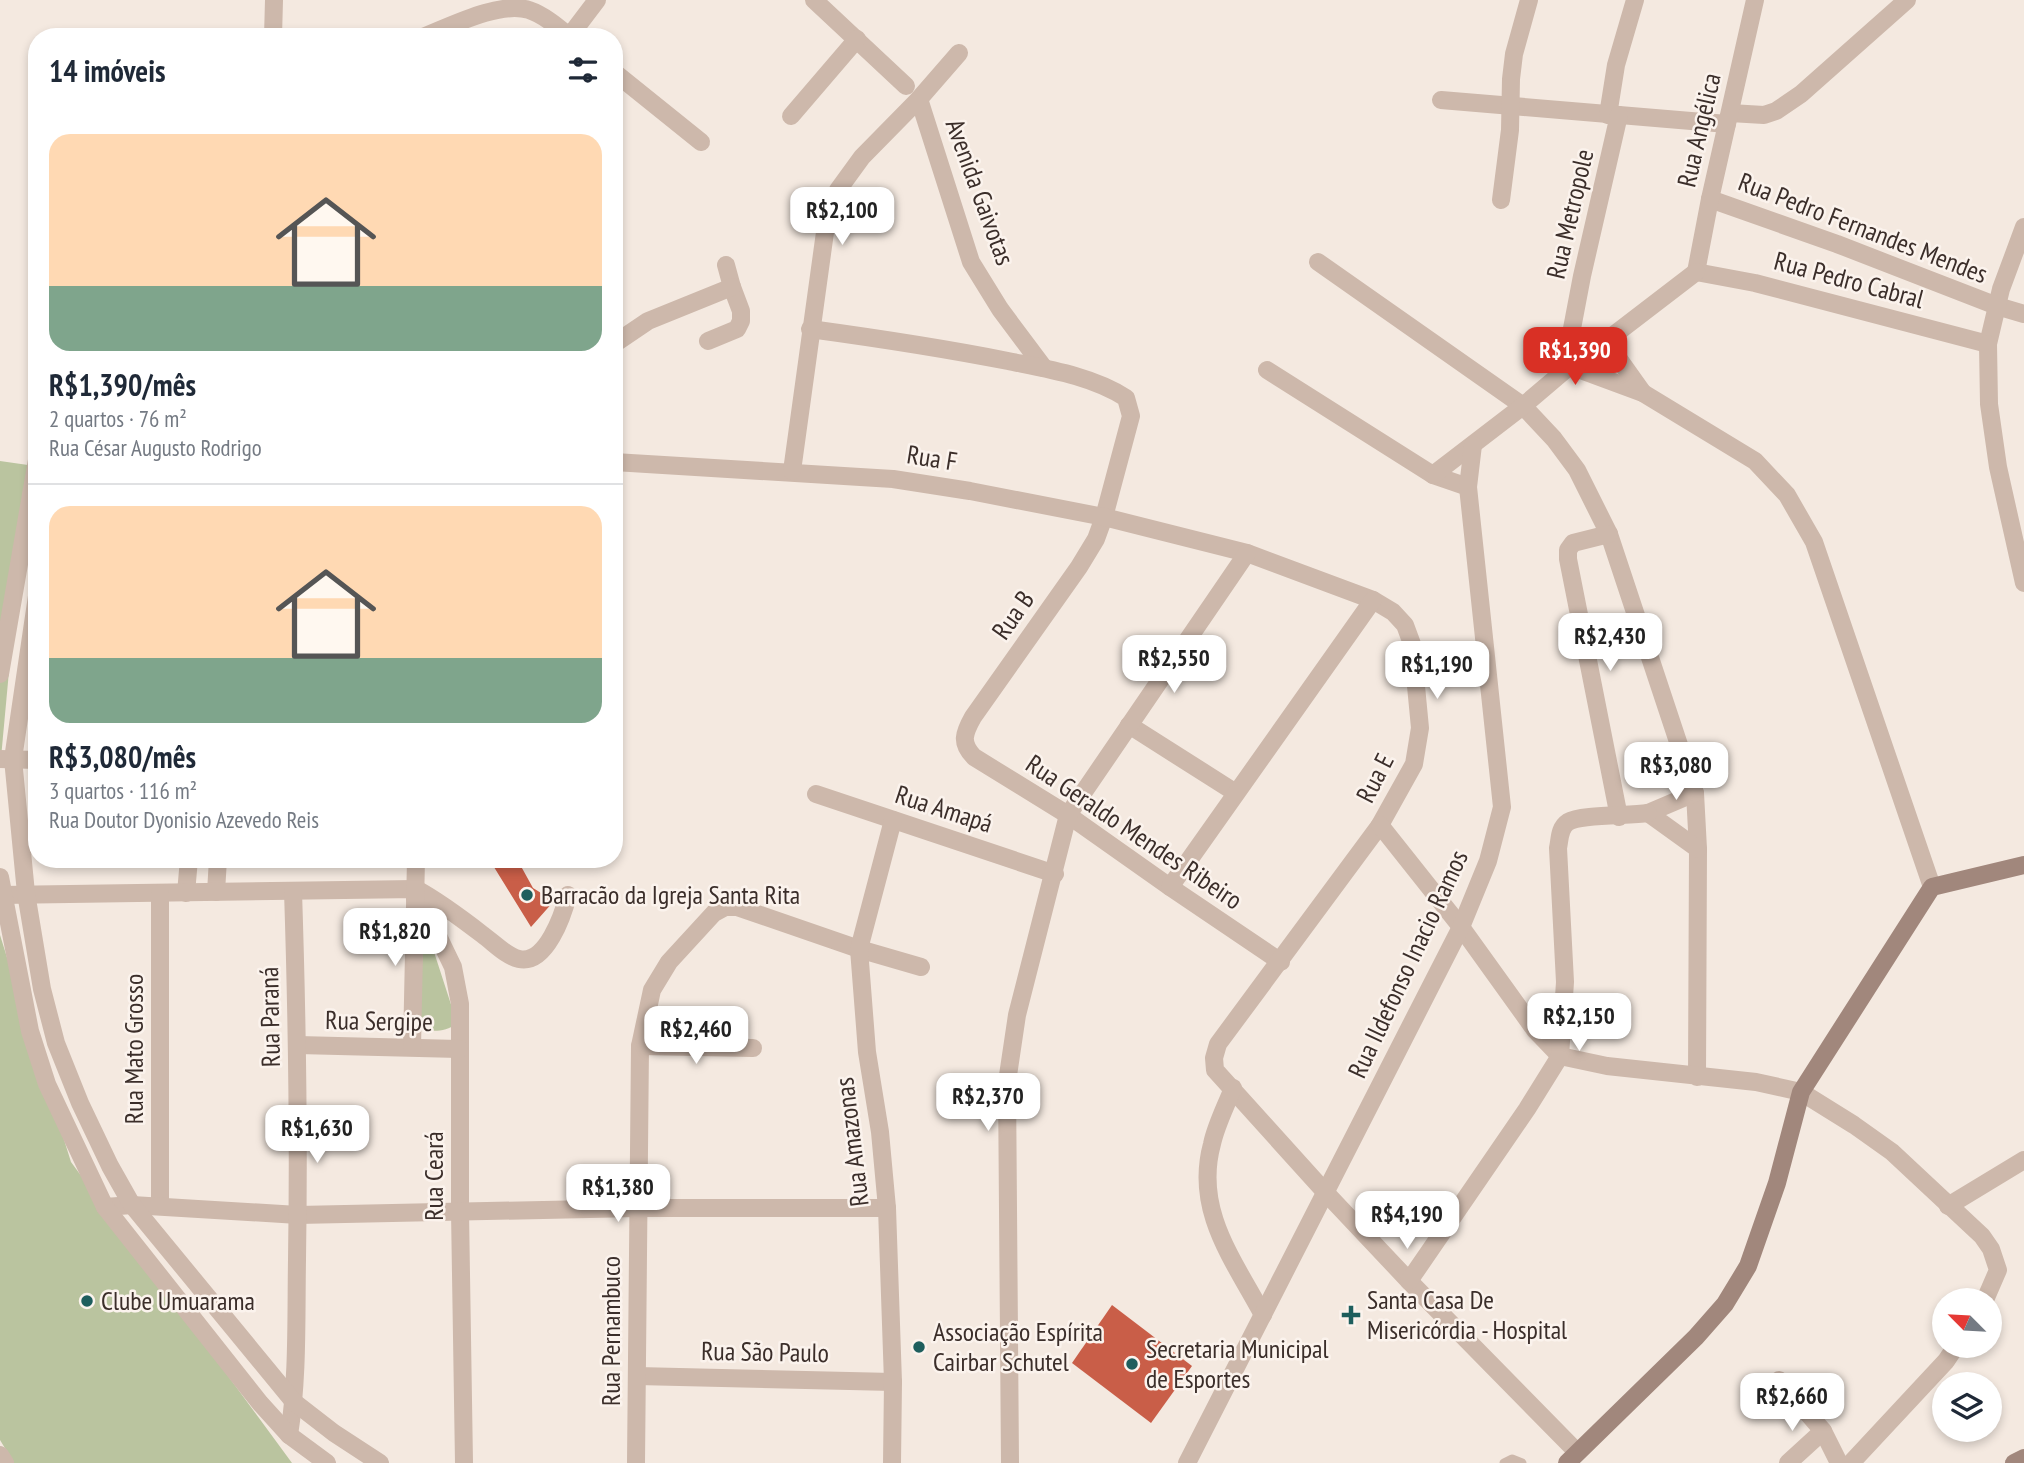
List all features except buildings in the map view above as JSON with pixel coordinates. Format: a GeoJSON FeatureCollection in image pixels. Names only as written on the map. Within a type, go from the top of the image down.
{"type":"FeatureCollection","features":[{"type":"Feature","properties":{"kind":"main road"},"geometry":{"type":"LineString","coordinates":[[1572,1458],[1696,1337],[1725,1304],[1748,1266],[1777,1183],[1801,1092],[1932,887],[1981,873],[2024,865]]}},
{"type":"Feature","properties":{"kind":"main road"},"geometry":{"type":"LineString","coordinates":[[2014,1463],[2024,1458]]}},
{"type":"Feature","properties":{"kind":"street"},"geometry":{"type":"LineString","coordinates":[[273,28],[274,0]]}},
{"type":"Feature","properties":{"kind":"street"},"geometry":{"type":"LineString","coordinates":[[576,28],[597,0]]}},
{"type":"Feature","properties":{"kind":"street"},"geometry":{"type":"LineString","coordinates":[[814,0],[906,86]]}},
{"type":"Feature","properties":{"kind":"street"},"geometry":{"type":"LineString","coordinates":[[1501,200],[1514,54],[1529,0]]}},
{"type":"Feature","properties":{"kind":"street","name":"Rua Metropole"},"geometry":{"type":"LineString","coordinates":[[1570,366],[1570,339],[1613,115],[1616,65],[1635,0]]}},
{"type":"Feature","properties":{"kind":"street","name":"Rua Angélica"},"geometry":{"type":"LineString","coordinates":[[1696,272],[1755,0]]}},
{"type":"Feature","properties":{"kind":"street"},"geometry":{"type":"LineString","coordinates":[[1441,100],[1613,115],[1728,119],[1764,115],[1776,111],[1801,94],[1907,0]]}},
{"type":"Feature","properties":{"kind":"street"},"geometry":{"type":"LineString","coordinates":[[450,28],[510,8],[529,10],[557,28]]}},
{"type":"Feature","properties":{"kind":"street"},"geometry":{"type":"LineString","coordinates":[[791,116],[858,39]]}},
{"type":"Feature","properties":{"kind":"street"},"geometry":{"type":"LineString","coordinates":[[792,471],[826,225],[838,190],[862,157],[919,99],[959,53]]}},
{"type":"Feature","properties":{"kind":"street"},"geometry":{"type":"LineString","coordinates":[[623,79],[701,142]]}},
{"type":"Feature","properties":{"kind":"street","name":"Avenida Gaivotas"},"geometry":{"type":"LineString","coordinates":[[919,99],[971,262],[1000,309],[1044,368]]}},
{"type":"Feature","properties":{"kind":"street","name":"Rua Pedro Fernandes Mendes"},"geometry":{"type":"LineString","coordinates":[[1710,199],[2024,314]]}},
{"type":"Feature","properties":{"kind":"street"},"geometry":{"type":"LineString","coordinates":[[2024,227],[1997,306],[1988,344],[1989,404],[1998,467],[2024,583]]}},
{"type":"Feature","properties":{"kind":"street"},"geometry":{"type":"LineString","coordinates":[[1318,262],[1523,406],[1554,439],[1577,470],[1609,534],[1695,793],[1698,849],[1698,1077]]}},
{"type":"Feature","properties":{"kind":"street"},"geometry":{"type":"LineString","coordinates":[[708,341],[737,329],[741,321],[741,311],[726,265]]}},
{"type":"Feature","properties":{"kind":"street"},"geometry":{"type":"LineString","coordinates":[[1433,475],[1570,366],[1696,272]]}},
{"type":"Feature","properties":{"kind":"street","name":"Rua Pedro Cabral"},"geometry":{"type":"LineString","coordinates":[[1696,272],[1755,283],[1988,344]]}},
{"type":"Feature","properties":{"kind":"street"},"geometry":{"type":"LineString","coordinates":[[623,338],[648,321],[732,287]]}},
{"type":"Feature","properties":{"kind":"street"},"geometry":{"type":"LineString","coordinates":[[810,329],[934,347],[1044,368]]}},
{"type":"Feature","properties":{"kind":"street"},"geometry":{"type":"LineString","coordinates":[[1606,341],[1643,393]]}},
{"type":"Feature","properties":{"kind":"street"},"geometry":{"type":"LineString","coordinates":[[1570,366],[1643,393],[1755,461],[1787,495],[1814,542],[1932,887]]}},
{"type":"Feature","properties":{"kind":"street","name":"Rua B"},"geometry":{"type":"LineString","coordinates":[[963,741],[973,717],[1096,539],[1131,415],[1126,398],[1110,387],[1044,368]]}},
{"type":"Feature","properties":{"kind":"street"},"geometry":{"type":"LineString","coordinates":[[1266,370],[1433,475],[1468,487]]}},
{"type":"Feature","properties":{"kind":"street","name":"Rua Ildefonso Inacio Ramos"},"geometry":{"type":"LineString","coordinates":[[1187,1463],[1461,927],[1488,860],[1502,807],[1468,487],[1473,445]]}},
{"type":"Feature","properties":{"kind":"street","name":"Rua F"},"geometry":{"type":"LineString","coordinates":[[623,462],[893,478],[1104,517]]}},
{"type":"Feature","properties":{"kind":"street"},"geometry":{"type":"LineString","coordinates":[[0,674],[28,512]]}},
{"type":"Feature","properties":{"kind":"street","name":"Rua E"},"geometry":{"type":"LineString","coordinates":[[1104,517],[1247,553],[1373,600],[1393,612],[1405,625],[1412,644],[1420,728],[1414,764],[1380,825],[1218,1044],[1214,1058],[1215,1070],[1233,1088]]}},
{"type":"Feature","properties":{"kind":"street"},"geometry":{"type":"LineString","coordinates":[[1609,534],[1573,543],[1568,550],[1568,559],[1619,817]]}},
{"type":"Feature","properties":{"kind":"street"},"geometry":{"type":"LineString","coordinates":[[1010,1463],[1007,1082],[1017,1015],[1068,815],[1247,553]]}},
{"type":"Feature","properties":{"kind":"street"},"geometry":{"type":"LineString","coordinates":[[1170,887],[1373,600]]}},
{"type":"Feature","properties":{"kind":"street"},"geometry":{"type":"LineString","coordinates":[[28,643],[6,759],[42,989],[56,1043],[104,1154],[132,1205],[295,1402],[334,1433],[380,1463]]}},
{"type":"Feature","properties":{"kind":"street"},"geometry":{"type":"LineString","coordinates":[[1129,725],[1236,793]]}},
{"type":"Feature","properties":{"kind":"street","name":"Rua Geraldo Mendes Ribeiro"},"geometry":{"type":"LineString","coordinates":[[963,741],[974,757],[1068,815],[1281,962]]}},
{"type":"Feature","properties":{"kind":"street"},"geometry":{"type":"LineString","coordinates":[[6,759],[28,760]]}},
{"type":"Feature","properties":{"kind":"street"},"geometry":{"type":"LineString","coordinates":[[1409,1281],[1527,1109],[1560,1056],[1564,982],[1558,848],[1561,830],[1568,822],[1584,818],[1648,813],[1695,793]]}},
{"type":"Feature","properties":{"kind":"street","name":"Rua Amapá"},"geometry":{"type":"LineString","coordinates":[[816,794],[1055,874]]}},
{"type":"Feature","properties":{"kind":"street"},"geometry":{"type":"LineString","coordinates":[[1648,813],[1698,849]]}},
{"type":"Feature","properties":{"kind":"street","name":"Rua Amazonas"},"geometry":{"type":"LineString","coordinates":[[892,1463],[893,1381],[887,1208],[880,1132],[867,1052],[859,949],[893,820]]}},
{"type":"Feature","properties":{"kind":"street"},"geometry":{"type":"LineString","coordinates":[[1380,825],[1461,927],[1535,1030],[1560,1056],[1607,1066],[1756,1082],[1801,1092],[1892,1152],[1982,1236],[1991,1250],[1998,1270],[1991,1288]]}},
{"type":"Feature","properties":{"kind":"street"},"geometry":{"type":"LineString","coordinates":[[186,893],[188,868]]}},
{"type":"Feature","properties":{"kind":"street"},"geometry":{"type":"LineString","coordinates":[[216,892],[217,868]]}},
{"type":"Feature","properties":{"kind":"street"},"geometry":{"type":"LineString","coordinates":[[412,1047],[416,868]]}},
{"type":"Feature","properties":{"kind":"street"},"geometry":{"type":"LineString","coordinates":[[0,877],[30,1031],[47,1084],[105,1207],[289,1436],[327,1463]]}},
{"type":"Feature","properties":{"kind":"street"},"geometry":{"type":"LineString","coordinates":[[2,895],[293,891],[416,894],[439,901],[507,953],[521,960],[534,957],[553,937],[568,895]]}},
{"type":"Feature","properties":{"kind":"street","name":"Rua Paraná"},"geometry":{"type":"LineString","coordinates":[[289,1436],[295,1402],[298,1215],[298,1045],[293,891]]}},
{"type":"Feature","properties":{"kind":"street","name":"Rua Mato Grosso"},"geometry":{"type":"LineString","coordinates":[[160,893],[160,1206]]}},
{"type":"Feature","properties":{"kind":"street","name":"Rua Ceará"},"geometry":{"type":"LineString","coordinates":[[416,894],[453,967],[460,1004],[464,1463]]}},
{"type":"Feature","properties":{"kind":"street","name":"Rua Pernambuco"},"geometry":{"type":"LineString","coordinates":[[636,1463],[640,1046],[652,990],[669,962],[704,921],[725,908],[737,907],[859,949],[921,967]]}},
{"type":"Feature","properties":{"kind":"street","name":"Rua Sergipe"},"geometry":{"type":"LineString","coordinates":[[298,1045],[459,1049]]}},
{"type":"Feature","properties":{"kind":"street"},"geometry":{"type":"LineString","coordinates":[[640,1046],[753,1048]]}},
{"type":"Feature","properties":{"kind":"street"},"geometry":{"type":"LineString","coordinates":[[1263,1315],[1210,1211],[1206,1184],[1212,1144],[1233,1088],[1326,1193],[1572,1458]]}},
{"type":"Feature","properties":{"kind":"street"},"geometry":{"type":"LineString","coordinates":[[1948,1206],[2024,1160]]}},
{"type":"Feature","properties":{"kind":"street"},"geometry":{"type":"LineString","coordinates":[[105,1207],[160,1206],[298,1215],[638,1208],[887,1208]]}},
{"type":"Feature","properties":{"kind":"street"},"geometry":{"type":"LineString","coordinates":[[1851,1463],[1948,1358]]}},
{"type":"Feature","properties":{"kind":"street","name":"Rua São Paulo"},"geometry":{"type":"LineString","coordinates":[[637,1376],[893,1381]]}},
{"type":"Feature","properties":{"kind":"street"},"geometry":{"type":"LineString","coordinates":[[1779,1380],[1823,1431],[1839,1463]]}},
{"type":"Feature","properties":{"kind":"street"},"geometry":{"type":"LineString","coordinates":[[1788,1463],[1823,1431]]}},
{"type":"Feature","properties":{"kind":"street"},"geometry":{"type":"LineString","coordinates":[[0,1455],[5,1463]]}},
{"type":"Feature","properties":{"kind":"lane"},"geometry":{"type":"LineString","coordinates":[[1504,1463],[1512,1459],[1522,1463]]}},
{"type":"Feature","properties":{"kind":"green space"},"geometry":{"type":"Polygon","coordinates":[[[0,461],[28,465],[0,769],[0,461]]]}},
{"type":"Feature","properties":{"kind":"green space"},"geometry":{"type":"Polygon","coordinates":[[[424,921],[457,1023],[439,1031],[419,1030],[424,921]]]}},
{"type":"Feature","properties":{"kind":"green space","name":"Clube Umuarama"},"geometry":{"type":"Polygon","coordinates":[[[0,935],[71,1162],[292,1463],[14,1463],[0,1440],[0,935]]]}},
{"type":"Feature","properties":{"kind":"place","name":"Barracão da Igreja Santa Rita"},"geometry":{"type":"Point","coordinates":[527,895]}},
{"type":"Feature","properties":{"kind":"place","name":"Clube Umuarama"},"geometry":{"type":"Point","coordinates":[87,1301]}},
{"type":"Feature","properties":{"kind":"place","name":"Santa Casa De Misericórdia - Hospital"},"geometry":{"type":"Point","coordinates":[1351,1315]}},
{"type":"Feature","properties":{"kind":"place","name":"Associação Espírita Cairbar Schutel"},"geometry":{"type":"Point","coordinates":[919,1347]}},
{"type":"Feature","properties":{"kind":"place","name":"Secretaria Municipal de Esportes"},"geometry":{"type":"Point","coordinates":[1132,1364]}}]}
